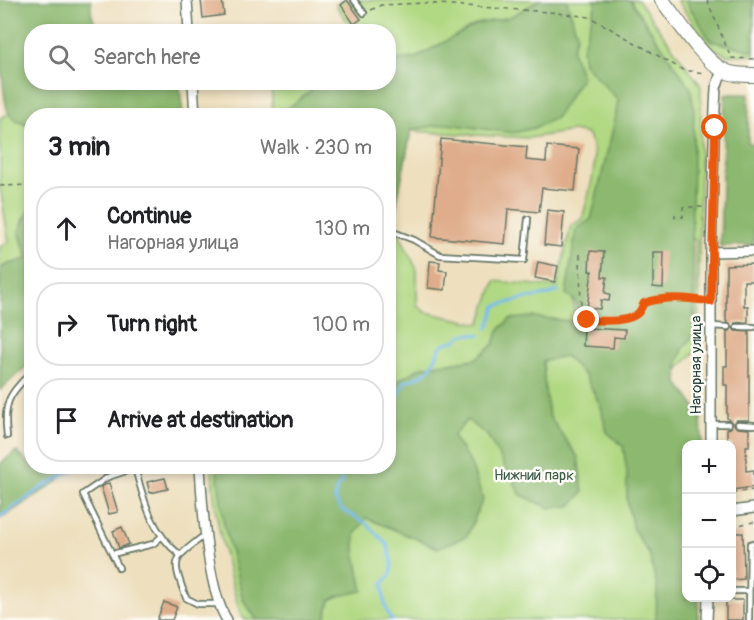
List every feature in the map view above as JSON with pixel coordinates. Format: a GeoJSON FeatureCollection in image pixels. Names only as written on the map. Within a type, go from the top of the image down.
{"type":"FeatureCollection","features":[{"type":"Feature","properties":{"kind":"main road"},"geometry":{"type":"LineString","coordinates":[[662,0],[709,60],[722,70],[734,74],[754,75]]}},
{"type":"Feature","properties":{"kind":"street"},"geometry":{"type":"LineString","coordinates":[[187,0],[188,24]]}},
{"type":"Feature","properties":{"kind":"street","name":"Нагорная улица"},"geometry":{"type":"LineString","coordinates":[[711,440],[711,252],[716,88],[722,70]]}},
{"type":"Feature","properties":{"kind":"street"},"geometry":{"type":"LineString","coordinates":[[193,90],[195,108]]}},
{"type":"Feature","properties":{"kind":"street"},"geometry":{"type":"LineString","coordinates":[[711,252],[754,251]]}},
{"type":"Feature","properties":{"kind":"street"},"geometry":{"type":"LineString","coordinates":[[201,474],[206,534],[219,604],[227,620]]}},
{"type":"Feature","properties":{"kind":"street"},"geometry":{"type":"LineString","coordinates":[[736,510],[754,508]]}},
{"type":"Feature","properties":{"kind":"street"},"geometry":{"type":"LineString","coordinates":[[707,620],[708,602]]}},
{"type":"Feature","properties":{"kind":"lane"},"geometry":{"type":"LineString","coordinates":[[354,0],[364,13]]}},
{"type":"Feature","properties":{"kind":"lane"},"geometry":{"type":"LineString","coordinates":[[396,233],[414,240],[440,255],[524,260],[528,219]]}},
{"type":"Feature","properties":{"kind":"lane"},"geometry":{"type":"LineString","coordinates":[[711,326],[728,327]]}},
{"type":"Feature","properties":{"kind":"lane"},"geometry":{"type":"LineString","coordinates":[[737,327],[754,327]]}},
{"type":"Feature","properties":{"kind":"lane"},"geometry":{"type":"LineString","coordinates":[[7,436],[4,414],[6,403],[24,378]]}},
{"type":"Feature","properties":{"kind":"lane"},"geometry":{"type":"LineString","coordinates":[[711,424],[728,424]]}},
{"type":"Feature","properties":{"kind":"lane"},"geometry":{"type":"LineString","coordinates":[[738,424],[754,425]]}},
{"type":"Feature","properties":{"kind":"lane"},"geometry":{"type":"LineString","coordinates":[[118,474],[108,477],[83,494],[119,568]]}},
{"type":"Feature","properties":{"kind":"lane"},"geometry":{"type":"LineString","coordinates":[[139,474],[145,503],[161,537],[180,555]]}},
{"type":"Feature","properties":{"kind":"lane"},"geometry":{"type":"LineString","coordinates":[[206,534],[180,555],[176,568],[186,598],[198,604],[219,604]]}},
{"type":"Feature","properties":{"kind":"lane"},"geometry":{"type":"LineString","coordinates":[[112,554],[153,544],[161,537]]}},
{"type":"Feature","properties":{"kind":"lane"},"geometry":{"type":"LineString","coordinates":[[749,620],[750,544],[754,543]]}},
{"type":"Feature","properties":{"kind":"lane"},"geometry":{"type":"LineString","coordinates":[[736,591],[749,591]]}},
{"type":"Feature","properties":{"kind":"path"},"geometry":{"type":"LineString","coordinates":[[707,0],[731,58],[754,59]]}},
{"type":"Feature","properties":{"kind":"path"},"geometry":{"type":"LineString","coordinates":[[364,13],[381,6],[424,3],[590,17],[683,70],[705,73]]}},
{"type":"Feature","properties":{"kind":"path"},"geometry":{"type":"LineString","coordinates":[[0,186],[24,185]]}},
{"type":"Feature","properties":{"kind":"path"},"geometry":{"type":"LineString","coordinates":[[675,214],[675,217],[683,217],[683,207],[700,207]]}},
{"type":"Feature","properties":{"kind":"path"},"geometry":{"type":"LineString","coordinates":[[580,254],[581,316]]}},
{"type":"Feature","properties":{"kind":"path"},"geometry":{"type":"LineString","coordinates":[[572,319],[581,316],[587,320],[613,321],[639,312],[644,303],[650,302],[684,299],[711,302]]}},
{"type":"Feature","properties":{"kind":"path"},"geometry":{"type":"LineString","coordinates":[[736,492],[754,490]]}},
{"type":"Feature","properties":{"kind":"path"},"geometry":{"type":"LineString","coordinates":[[736,525],[754,522]]}},
{"type":"Feature","properties":{"kind":"green space"},"geometry":{"type":"Polygon","coordinates":[[[0,0],[91,0],[91,12],[95,24],[24,24],[24,90],[180,90],[182,108],[24,108],[24,123],[15,119],[8,112],[3,88],[0,0]]]}},
{"type":"Feature","properties":{"kind":"green space","name":"Нижний парк"},"geometry":{"type":"Polygon","coordinates":[[[343,0],[638,0],[701,86],[698,348],[675,373],[685,440],[682,440],[682,602],[687,602],[692,620],[245,620],[240,613],[218,522],[212,474],[396,474],[396,227],[417,270],[417,305],[425,312],[480,324],[495,281],[557,287],[571,225],[582,220],[593,176],[594,154],[587,134],[573,131],[529,138],[411,131],[396,206],[396,108],[388,108],[388,90],[396,90],[396,24],[349,24],[336,5],[343,0]],[[578,227],[573,302],[578,329],[636,334],[695,329],[696,240],[658,232],[578,227]]]}},
{"type":"Feature","properties":{"kind":"green space"},"geometry":{"type":"Polygon","coordinates":[[[539,0],[567,0],[577,34],[572,50],[582,77],[556,118],[534,128],[513,133],[447,124],[411,130],[396,206],[396,108],[288,108],[312,90],[396,90],[396,60],[415,58],[477,24],[510,17],[539,0]]]}},
{"type":"Feature","properties":{"kind":"green space"},"geometry":{"type":"Polygon","coordinates":[[[594,0],[630,0],[690,87],[694,109],[692,211],[694,336],[684,347],[678,362],[678,383],[701,415],[702,440],[682,440],[682,602],[699,602],[698,620],[656,620],[657,586],[649,554],[633,529],[627,501],[627,473],[623,446],[607,432],[600,405],[585,376],[565,356],[543,361],[549,416],[578,457],[583,493],[570,506],[550,508],[521,495],[487,435],[467,420],[453,436],[470,462],[483,499],[467,536],[438,548],[366,518],[355,534],[355,551],[363,591],[330,600],[325,620],[257,620],[243,600],[224,525],[217,474],[396,474],[396,383],[399,380],[421,367],[475,359],[494,344],[498,331],[510,319],[533,317],[571,321],[579,313],[575,301],[566,294],[576,230],[591,219],[618,100],[584,64],[582,49],[596,3],[594,0]]]}},
{"type":"Feature","properties":{"kind":"green space"},"geometry":{"type":"Polygon","coordinates":[[[677,0],[754,0],[754,55],[726,55],[709,45],[677,0]]]}},
{"type":"Feature","properties":{"kind":"green space"},"geometry":{"type":"Polygon","coordinates":[[[685,0],[754,0],[754,51],[711,41],[685,0]]]}},
{"type":"Feature","properties":{"kind":"green space"},"geometry":{"type":"Polygon","coordinates":[[[271,90],[312,90],[289,108],[273,108],[271,90]]]}},
{"type":"Feature","properties":{"kind":"green space"},"geometry":{"type":"Polygon","coordinates":[[[725,94],[749,94],[748,142],[754,145],[754,245],[720,246],[725,94]]]}},
{"type":"Feature","properties":{"kind":"green space"},"geometry":{"type":"Polygon","coordinates":[[[9,114],[24,123],[24,220],[19,231],[24,247],[24,260],[0,269],[0,246],[9,242],[0,187],[0,118],[9,114]]]}},
{"type":"Feature","properties":{"kind":"green space"},"geometry":{"type":"Polygon","coordinates":[[[24,220],[24,247],[19,231],[24,220]]]}},
{"type":"Feature","properties":{"kind":"green space"},"geometry":{"type":"Polygon","coordinates":[[[24,260],[24,368],[0,390],[0,269],[24,260]]]}},
{"type":"Feature","properties":{"kind":"green space"},"geometry":{"type":"Polygon","coordinates":[[[16,451],[24,458],[24,474],[65,474],[0,519],[2,503],[0,464],[16,451]]]}},
{"type":"Feature","properties":{"kind":"building"},"geometry":{"type":"Polygon","coordinates":[[[201,0],[222,0],[224,15],[203,18],[201,0]]]}},
{"type":"Feature","properties":{"kind":"building"},"geometry":{"type":"Polygon","coordinates":[[[347,0],[361,19],[354,24],[341,5],[347,0]]]}},
{"type":"Feature","properties":{"kind":"building"},"geometry":{"type":"Polygon","coordinates":[[[441,139],[527,147],[526,160],[546,162],[547,146],[579,149],[575,191],[542,188],[539,212],[508,209],[505,244],[432,237],[441,139]]]}},
{"type":"Feature","properties":{"kind":"building"},"geometry":{"type":"Polygon","coordinates":[[[547,210],[564,212],[561,247],[544,245],[547,210]]]}},
{"type":"Feature","properties":{"kind":"building"},"geometry":{"type":"Polygon","coordinates":[[[590,251],[604,252],[602,277],[607,277],[605,293],[610,294],[609,301],[601,300],[600,309],[587,308],[592,271],[589,271],[590,251]]]}},
{"type":"Feature","properties":{"kind":"building"},"geometry":{"type":"Polygon","coordinates":[[[653,252],[664,252],[663,288],[653,287],[653,252]]]}},
{"type":"Feature","properties":{"kind":"building"},"geometry":{"type":"Polygon","coordinates":[[[430,261],[440,262],[439,270],[447,271],[445,290],[428,288],[430,261]]]}},
{"type":"Feature","properties":{"kind":"building"},"geometry":{"type":"Polygon","coordinates":[[[538,262],[558,266],[555,282],[535,278],[538,262]]]}},
{"type":"Feature","properties":{"kind":"building"},"geometry":{"type":"Polygon","coordinates":[[[753,264],[753,281],[744,281],[744,306],[748,306],[748,322],[735,323],[733,328],[735,331],[749,332],[749,420],[737,420],[734,424],[737,428],[749,429],[746,471],[754,470],[754,487],[736,489],[736,440],[727,440],[727,429],[731,428],[732,423],[727,418],[727,385],[724,385],[724,366],[727,366],[727,331],[730,331],[732,327],[726,321],[726,265],[753,264]]]}},
{"type":"Feature","properties":{"kind":"building"},"geometry":{"type":"Polygon","coordinates":[[[584,328],[625,330],[624,338],[614,337],[613,348],[583,346],[584,328]]]}},
{"type":"Feature","properties":{"kind":"building"},"geometry":{"type":"Polygon","coordinates":[[[165,478],[168,489],[150,493],[147,482],[165,478]]]}},
{"type":"Feature","properties":{"kind":"building"},"geometry":{"type":"Polygon","coordinates":[[[109,483],[118,512],[109,514],[101,487],[109,483]]]}},
{"type":"Feature","properties":{"kind":"building"},"geometry":{"type":"Polygon","coordinates":[[[122,527],[129,544],[119,548],[113,531],[122,527]]]}},
{"type":"Feature","properties":{"kind":"building"},"geometry":{"type":"Polygon","coordinates":[[[736,533],[743,533],[744,579],[736,580],[736,533]]]}},
{"type":"Feature","properties":{"kind":"building"},"geometry":{"type":"Polygon","coordinates":[[[743,600],[743,620],[726,620],[726,602],[743,600]]]}},
{"type":"Feature","properties":{"kind":"building"},"geometry":{"type":"Polygon","coordinates":[[[164,602],[177,607],[172,620],[157,620],[164,602]]]}},
{"type":"Feature","properties":{"kind":"waterway"},"geometry":{"type":"LineString","coordinates":[[488,328],[496,306],[558,291]]}},
{"type":"Feature","properties":{"kind":"waterway"},"geometry":{"type":"LineString","coordinates":[[396,397],[404,382],[429,369],[444,344],[456,341],[464,335],[480,335]]}},
{"type":"Feature","properties":{"kind":"waterway"},"geometry":{"type":"LineString","coordinates":[[0,517],[66,474]]}},
{"type":"Feature","properties":{"kind":"waterway"},"geometry":{"type":"LineString","coordinates":[[340,474],[342,482],[336,490],[335,500],[342,510],[366,523],[387,544],[392,563],[391,575],[383,583],[383,592],[392,620]]}},
{"type":"Feature","properties":{"kind":"route"},"geometry":{"type":"LineString","coordinates":[[587,320],[613,321],[626,318],[639,312],[644,303],[670,299],[711,302],[715,128]]}}]}
